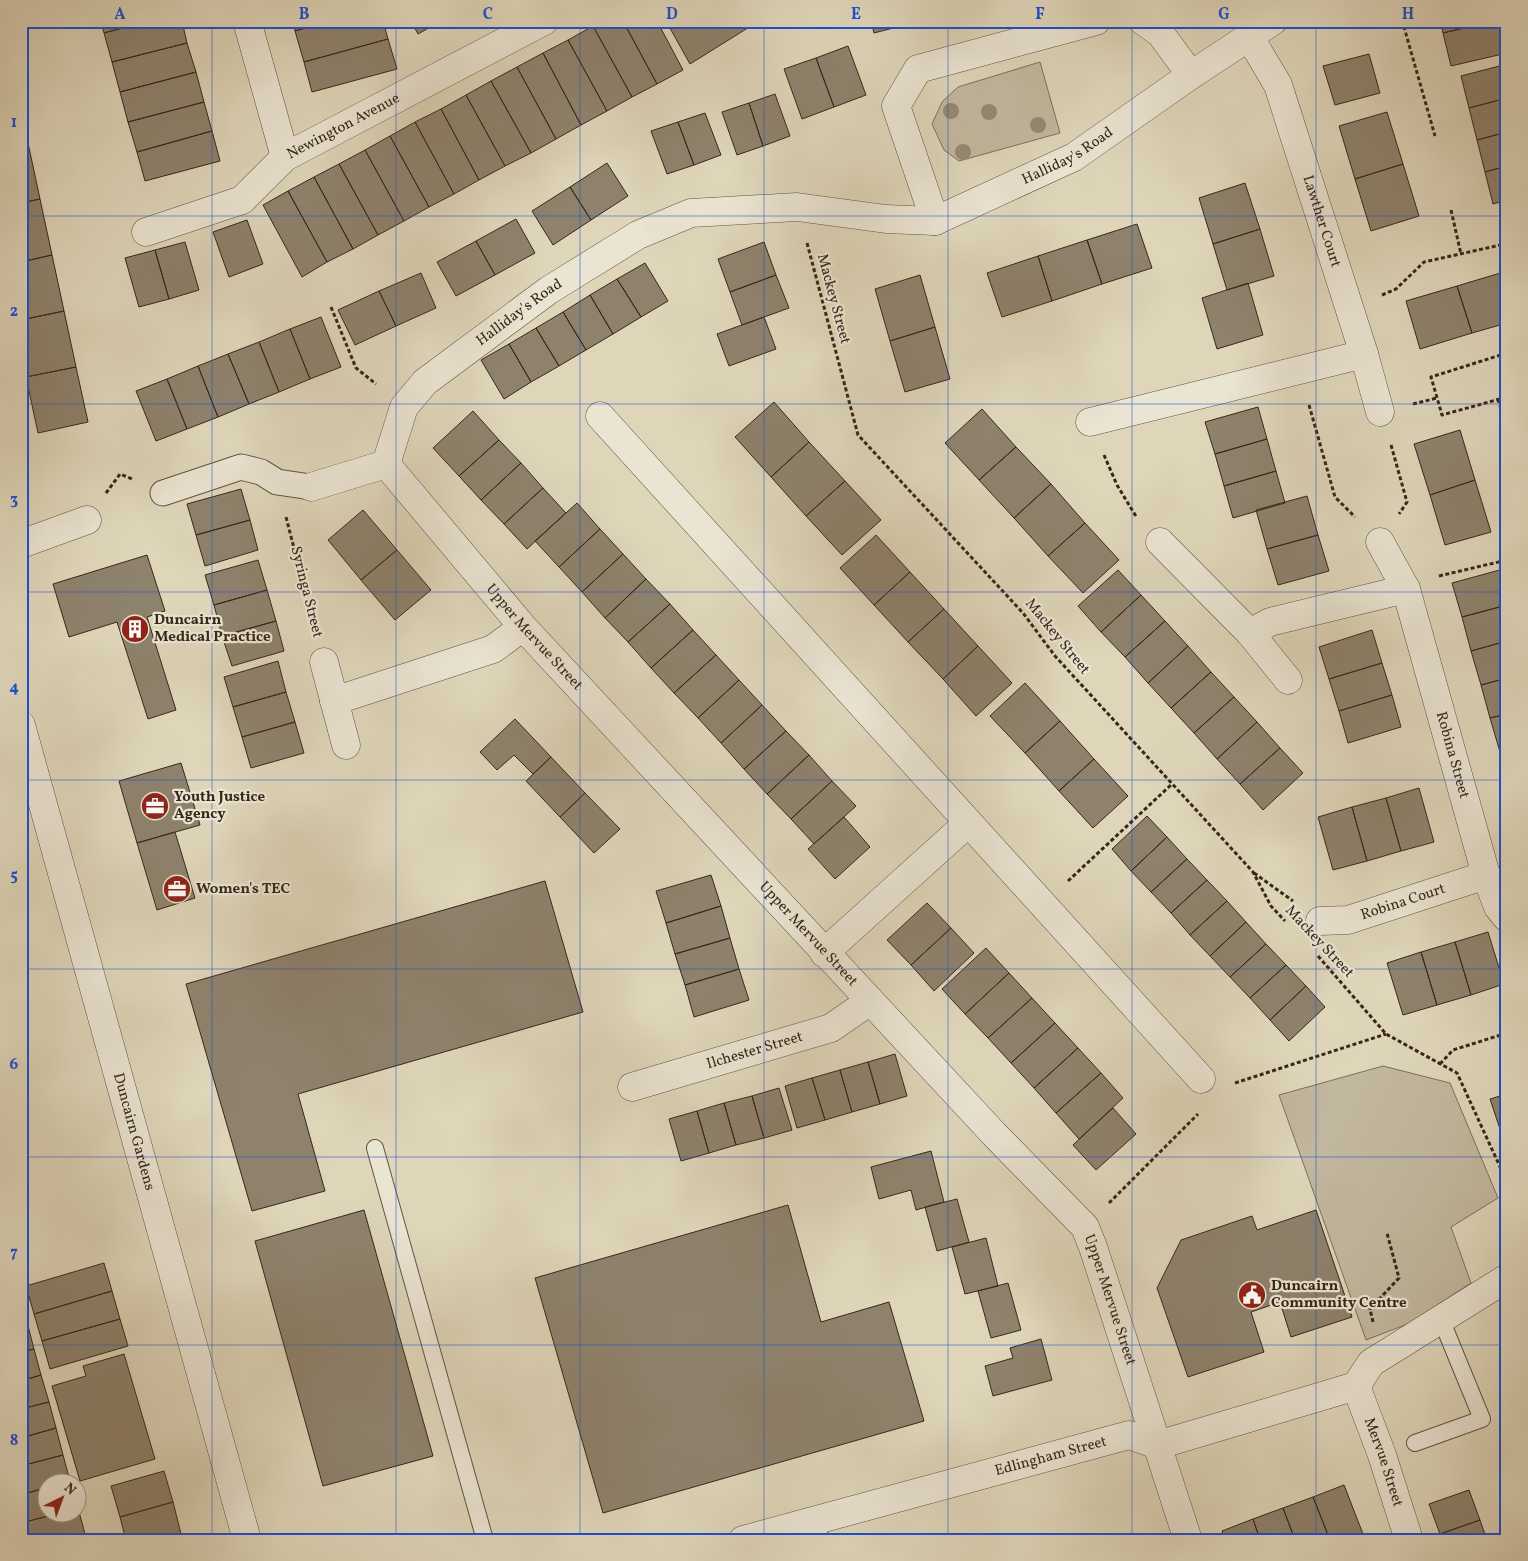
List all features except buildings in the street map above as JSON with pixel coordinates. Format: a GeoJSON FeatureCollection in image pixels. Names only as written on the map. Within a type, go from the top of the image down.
{"type":"FeatureCollection","features":[{"type":"Feature","properties":{"kind":"street"},"geometry":{"type":"LineString","coordinates":[[247,21],[286,157]]}},
{"type":"Feature","properties":{"kind":"street","name":"Newington Avenue"},"geometry":{"type":"LineString","coordinates":[[146,232],[242,200],[286,157],[544,21]]}},
{"type":"Feature","properties":{"kind":"street"},"geometry":{"type":"LineString","coordinates":[[935,220],[896,106],[918,69],[1096,21]]}},
{"type":"Feature","properties":{"kind":"street"},"geometry":{"type":"LineString","coordinates":[[1143,21],[1160,33],[1191,75]]}},
{"type":"Feature","properties":{"kind":"street","name":"Halliday's Road"},"geometry":{"type":"LineString","coordinates":[[386,464],[404,407],[425,382],[549,290],[638,235],[691,213],[797,207],[886,219],[935,220],[1074,157],[1191,75],[1273,21]]}},
{"type":"Feature","properties":{"kind":"street","name":"Lawther Court"},"geometry":{"type":"LineString","coordinates":[[1249,36],[1278,85],[1364,354],[1380,412]]}},
{"type":"Feature","properties":{"kind":"street"},"geometry":{"type":"LineString","coordinates":[[1090,422],[1364,354]]}},
{"type":"Feature","properties":{"kind":"street"},"geometry":{"type":"LineString","coordinates":[[600,416],[1042,905],[1214,1082]]}},
{"type":"Feature","properties":{"kind":"street"},"geometry":{"type":"LineString","coordinates":[[163,494],[241,467],[261,472],[277,482],[312,487],[386,464]]}},
{"type":"Feature","properties":{"kind":"street","name":"Upper Mervue Street"},"geometry":{"type":"LineString","coordinates":[[386,464],[523,627],[824,953],[994,1134],[1085,1227],[1188,1540]]}},
{"type":"Feature","properties":{"kind":"street"},"geometry":{"type":"LineString","coordinates":[[21,544],[87,520]]}},
{"type":"Feature","properties":{"kind":"street"},"geometry":{"type":"LineString","coordinates":[[1160,542],[1250,633],[1288,680]]}},
{"type":"Feature","properties":{"kind":"street","name":"Robina Street"},"geometry":{"type":"LineString","coordinates":[[1380,542],[1406,589],[1486,875],[1498,906],[1507,918]]}},
{"type":"Feature","properties":{"kind":"street"},"geometry":{"type":"LineString","coordinates":[[1250,633],[1270,622],[1406,589]]}},
{"type":"Feature","properties":{"kind":"street"},"geometry":{"type":"LineString","coordinates":[[334,701],[493,649],[523,627]]}},
{"type":"Feature","properties":{"kind":"street"},"geometry":{"type":"LineString","coordinates":[[324,662],[346,745]]}},
{"type":"Feature","properties":{"kind":"street","name":"Duncairn Gardens"},"geometry":{"type":"LineString","coordinates":[[21,725],[247,1540]]}},
{"type":"Feature","properties":{"kind":"street"},"geometry":{"type":"LineString","coordinates":[[824,953],[968,823]]}},
{"type":"Feature","properties":{"kind":"street","name":"Robina Court"},"geometry":{"type":"LineString","coordinates":[[1320,921],[1348,920],[1486,875]]}},
{"type":"Feature","properties":{"kind":"street","name":"Ilchester Street"},"geometry":{"type":"LineString","coordinates":[[632,1087],[831,1028],[870,1001]]}},
{"type":"Feature","properties":{"kind":"street"},"geometry":{"type":"LineString","coordinates":[[1158,1445],[1356,1386],[1372,1363],[1507,1278]]}},
{"type":"Feature","properties":{"kind":"street","name":"Mervue Street"},"geometry":{"type":"LineString","coordinates":[[1356,1386],[1382,1456],[1409,1540]]}},
{"type":"Feature","properties":{"kind":"street","name":"Edlingham Street"},"geometry":{"type":"LineString","coordinates":[[743,1540],[818,1529],[1129,1435],[1158,1445]]}},
{"type":"Feature","properties":{"kind":"lane"},"geometry":{"type":"LineString","coordinates":[[375,1148],[485,1540]]}},
{"type":"Feature","properties":{"kind":"lane"},"geometry":{"type":"LineString","coordinates":[[1414,1443],[1482,1419],[1441,1319]]}},
{"type":"Feature","properties":{"kind":"path"},"geometry":{"type":"LineString","coordinates":[[1400,21],[1404,27],[1435,136]]}},
{"type":"Feature","properties":{"kind":"path","name":"Mackey Street"},"geometry":{"type":"LineString","coordinates":[[797,207],[858,435],[1023,613],[1055,656],[1253,872],[1271,906],[1290,926]]}},
{"type":"Feature","properties":{"kind":"path"},"geometry":{"type":"LineString","coordinates":[[1451,210],[1461,254]]}},
{"type":"Feature","properties":{"kind":"path"},"geometry":{"type":"LineString","coordinates":[[1350,310],[1396,289],[1424,262],[1505,244]]}},
{"type":"Feature","properties":{"kind":"path"},"geometry":{"type":"LineString","coordinates":[[331,307],[356,368],[404,407]]}},
{"type":"Feature","properties":{"kind":"path"},"geometry":{"type":"LineString","coordinates":[[1507,353],[1431,377],[1442,415],[1507,397]]}},
{"type":"Feature","properties":{"kind":"path"},"geometry":{"type":"LineString","coordinates":[[1299,371],[1335,497],[1380,542],[1407,502],[1380,412]]}},
{"type":"Feature","properties":{"kind":"path"},"geometry":{"type":"LineString","coordinates":[[1498,399],[1507,429]]}},
{"type":"Feature","properties":{"kind":"path","name":"Syringa Street"},"geometry":{"type":"LineString","coordinates":[[277,482],[324,662]]}},
{"type":"Feature","properties":{"kind":"path"},"geometry":{"type":"LineString","coordinates":[[1117,485],[1139,521]]}},
{"type":"Feature","properties":{"kind":"path"},"geometry":{"type":"LineString","coordinates":[[1406,589],[1436,577],[1507,560]]}},
{"type":"Feature","properties":{"kind":"path"},"geometry":{"type":"LineString","coordinates":[[1042,905],[1172,784]]}},
{"type":"Feature","properties":{"kind":"path"},"geometry":{"type":"LineString","coordinates":[[1253,872],[1320,921]]}},
{"type":"Feature","properties":{"kind":"path","name":"Mackey Street"},"geometry":{"type":"LineString","coordinates":[[1315,952],[1386,1034]]}},
{"type":"Feature","properties":{"kind":"path"},"geometry":{"type":"LineString","coordinates":[[1440,1064],[1453,1050],[1507,1033]]}},
{"type":"Feature","properties":{"kind":"path"},"geometry":{"type":"LineString","coordinates":[[1214,1082],[1386,1034],[1457,1073],[1507,1182]]}},
{"type":"Feature","properties":{"kind":"path"},"geometry":{"type":"LineString","coordinates":[[1085,1227],[1203,1109]]}},
{"type":"Feature","properties":{"kind":"path"},"geometry":{"type":"LineString","coordinates":[[1383,1356],[1375,1336],[1370,1308],[1399,1278],[1387,1233]]}},
{"type":"Feature","properties":{"kind":"shaded area"},"geometry":{"type":"Polygon","coordinates":[[[1040,62],[1060,133],[959,161],[944,150],[932,124],[942,102],[958,87],[1040,62]]]}},
{"type":"Feature","properties":{"kind":"shaded area"},"geometry":{"type":"Polygon","coordinates":[[[1383,1066],[1450,1083],[1498,1198],[1451,1227],[1471,1283],[1410,1323],[1366,1340],[1279,1095],[1383,1066]]]}},
{"type":"Feature","properties":{"kind":"place","name":"Duncairn Medical Practice"},"geometry":{"type":"Point","coordinates":[135,629]}},
{"type":"Feature","properties":{"kind":"place","name":"Youth Justice Agency"},"geometry":{"type":"Point","coordinates":[155,806]}},
{"type":"Feature","properties":{"kind":"place","name":"Women's TEC"},"geometry":{"type":"Point","coordinates":[177,889]}},
{"type":"Feature","properties":{"kind":"place","name":"Duncairn Community Centre"},"geometry":{"type":"Point","coordinates":[1252,1295]}}]}
